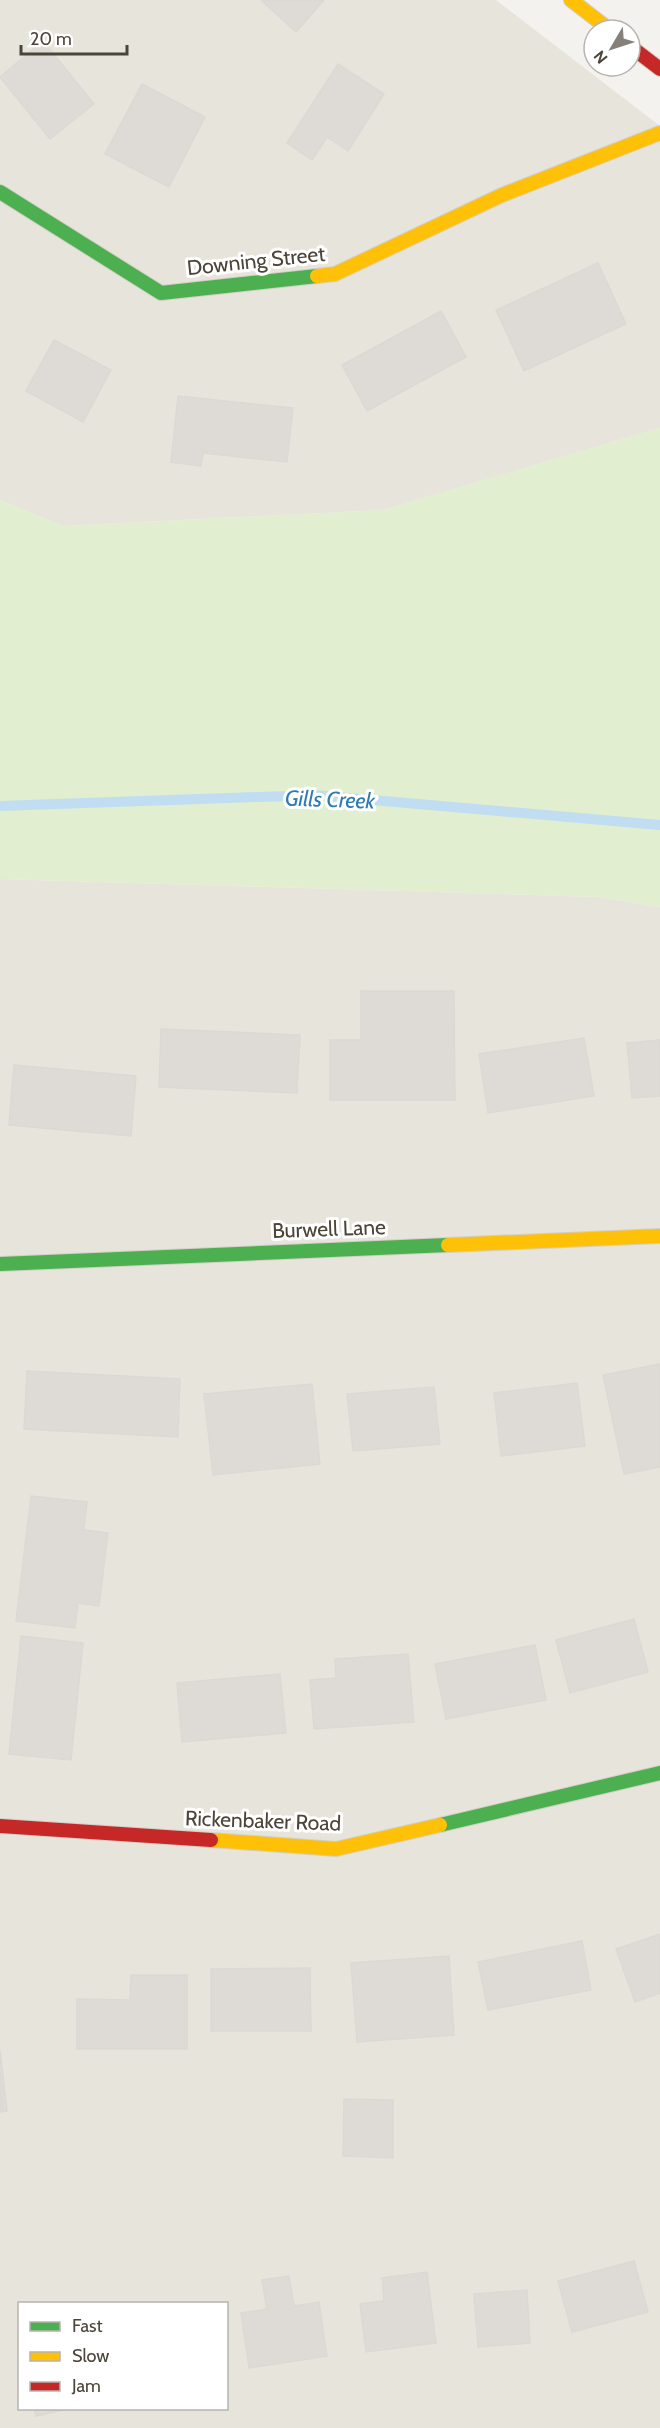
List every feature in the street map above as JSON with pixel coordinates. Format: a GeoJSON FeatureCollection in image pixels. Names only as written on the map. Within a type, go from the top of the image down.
{"type":"FeatureCollection","features":[{"type":"Feature","properties":{"kind":"street"},"geometry":{"type":"LineString","coordinates":[[571,0],[594,18]]}},
{"type":"Feature","properties":{"kind":"street"},"geometry":{"type":"LineString","coordinates":[[642,55],[660,69]]}},
{"type":"Feature","properties":{"kind":"street","name":"Downing Street"},"geometry":{"type":"LineString","coordinates":[[0,192],[161,293],[335,274],[502,195],[660,133]]}},
{"type":"Feature","properties":{"kind":"street","name":"Burwell Lane"},"geometry":{"type":"LineString","coordinates":[[0,1264],[660,1236]]}},
{"type":"Feature","properties":{"kind":"street","name":"Rickenbaker Road"},"geometry":{"type":"LineString","coordinates":[[0,1826],[336,1849],[660,1773]]}},
{"type":"Feature","properties":{"kind":"shaded area"},"geometry":{"type":"Polygon","coordinates":[[[0,0],[496,0],[582,66],[582,78],[598,78],[660,126],[660,428],[383,510],[63,526],[0,500],[0,0]]]}},
{"type":"Feature","properties":{"kind":"shaded area"},"geometry":{"type":"Polygon","coordinates":[[[0,879],[600,897],[660,907],[660,2428],[0,2428],[0,879]]]}},
{"type":"Feature","properties":{"kind":"green space"},"geometry":{"type":"Polygon","coordinates":[[[660,428],[660,907],[600,897],[0,879],[0,500],[63,526],[383,510],[660,428]]]}},
{"type":"Feature","properties":{"kind":"building"},"geometry":{"type":"Polygon","coordinates":[[[261,0],[324,0],[296,32],[261,0]]]}},
{"type":"Feature","properties":{"kind":"building"},"geometry":{"type":"Polygon","coordinates":[[[43,41],[94,104],[50,139],[0,77],[43,41]]]}},
{"type":"Feature","properties":{"kind":"building"},"geometry":{"type":"Polygon","coordinates":[[[338,64],[384,94],[348,151],[327,137],[312,160],[287,143],[338,64]]]}},
{"type":"Feature","properties":{"kind":"building"},"geometry":{"type":"Polygon","coordinates":[[[142,84],[205,117],[169,187],[105,154],[142,84]]]}},
{"type":"Feature","properties":{"kind":"building"},"geometry":{"type":"Polygon","coordinates":[[[598,263],[626,324],[524,371],[496,310],[598,263]]]}},
{"type":"Feature","properties":{"kind":"building"},"geometry":{"type":"Polygon","coordinates":[[[441,311],[466,357],[367,411],[342,365],[441,311]]]}},
{"type":"Feature","properties":{"kind":"building"},"geometry":{"type":"Polygon","coordinates":[[[54,340],[111,370],[83,422],[26,391],[54,340]]]}},
{"type":"Feature","properties":{"kind":"building"},"geometry":{"type":"Polygon","coordinates":[[[178,396],[293,408],[287,462],[203,453],[201,466],[171,462],[178,396]]]}},
{"type":"Feature","properties":{"kind":"building"},"geometry":{"type":"Polygon","coordinates":[[[361,991],[454,991],[455,1100],[330,1100],[330,1040],[361,1040],[361,991]]]}},
{"type":"Feature","properties":{"kind":"building"},"geometry":{"type":"Polygon","coordinates":[[[161,1029],[300,1035],[297,1093],[159,1087],[161,1029]]]}},
{"type":"Feature","properties":{"kind":"building"},"geometry":{"type":"Polygon","coordinates":[[[584,1038],[594,1096],[488,1113],[479,1054],[584,1038]]]}},
{"type":"Feature","properties":{"kind":"building"},"geometry":{"type":"Polygon","coordinates":[[[660,1040],[660,1096],[632,1098],[627,1043],[660,1040]]]}},
{"type":"Feature","properties":{"kind":"building"},"geometry":{"type":"Polygon","coordinates":[[[14,1065],[136,1076],[131,1136],[9,1125],[14,1065]]]}},
{"type":"Feature","properties":{"kind":"building"},"geometry":{"type":"Polygon","coordinates":[[[660,1364],[660,1467],[624,1474],[603,1375],[660,1364]]]}},
{"type":"Feature","properties":{"kind":"building"},"geometry":{"type":"Polygon","coordinates":[[[27,1371],[180,1379],[178,1437],[24,1429],[27,1371]]]}},
{"type":"Feature","properties":{"kind":"building"},"geometry":{"type":"Polygon","coordinates":[[[577,1383],[585,1446],[501,1456],[494,1393],[577,1383]]]}},
{"type":"Feature","properties":{"kind":"building"},"geometry":{"type":"Polygon","coordinates":[[[312,1384],[320,1464],[213,1475],[204,1394],[312,1384]]]}},
{"type":"Feature","properties":{"kind":"building"},"geometry":{"type":"Polygon","coordinates":[[[434,1387],[440,1444],[353,1451],[347,1394],[434,1387]]]}},
{"type":"Feature","properties":{"kind":"building"},"geometry":{"type":"Polygon","coordinates":[[[31,1496],[87,1502],[84,1530],[108,1533],[99,1606],[78,1603],[75,1628],[16,1621],[31,1496]]]}},
{"type":"Feature","properties":{"kind":"building"},"geometry":{"type":"Polygon","coordinates":[[[634,1619],[648,1672],[570,1693],[556,1640],[634,1619]]]}},
{"type":"Feature","properties":{"kind":"building"},"geometry":{"type":"Polygon","coordinates":[[[21,1636],[83,1643],[71,1760],[9,1754],[21,1636]]]}},
{"type":"Feature","properties":{"kind":"building"},"geometry":{"type":"Polygon","coordinates":[[[535,1645],[546,1700],[446,1719],[435,1664],[535,1645]]]}},
{"type":"Feature","properties":{"kind":"building"},"geometry":{"type":"Polygon","coordinates":[[[408,1654],[414,1722],[314,1729],[310,1680],[336,1678],[335,1659],[408,1654]]]}},
{"type":"Feature","properties":{"kind":"building"},"geometry":{"type":"Polygon","coordinates":[[[280,1674],[286,1733],[182,1742],[177,1683],[280,1674]]]}},
{"type":"Feature","properties":{"kind":"building"},"geometry":{"type":"Polygon","coordinates":[[[660,1934],[660,1993],[635,2002],[616,1949],[660,1934]]]}},
{"type":"Feature","properties":{"kind":"building"},"geometry":{"type":"Polygon","coordinates":[[[582,1941],[591,1990],[488,2010],[478,1962],[582,1941]]]}},
{"type":"Feature","properties":{"kind":"building"},"geometry":{"type":"Polygon","coordinates":[[[449,1956],[454,2035],[357,2042],[351,1963],[449,1956]]]}},
{"type":"Feature","properties":{"kind":"building"},"geometry":{"type":"Polygon","coordinates":[[[310,1968],[311,2031],[211,2031],[211,1969],[310,1968]]]}},
{"type":"Feature","properties":{"kind":"building"},"geometry":{"type":"Polygon","coordinates":[[[131,1975],[187,1975],[187,2049],[77,2049],[77,1999],[130,2000],[131,1975]]]}},
{"type":"Feature","properties":{"kind":"building"},"geometry":{"type":"Polygon","coordinates":[[[0,2050],[7,2111],[0,2112],[0,2050]]]}},
{"type":"Feature","properties":{"kind":"building"},"geometry":{"type":"Polygon","coordinates":[[[344,2099],[393,2100],[393,2158],[343,2156],[344,2099]]]}},
{"type":"Feature","properties":{"kind":"building"},"geometry":{"type":"Polygon","coordinates":[[[634,2261],[648,2312],[572,2332],[558,2281],[634,2261]]]}},
{"type":"Feature","properties":{"kind":"building"},"geometry":{"type":"Polygon","coordinates":[[[427,2272],[436,2343],[366,2352],[360,2304],[384,2301],[382,2278],[427,2272]]]}},
{"type":"Feature","properties":{"kind":"building"},"geometry":{"type":"Polygon","coordinates":[[[289,2276],[294,2306],[319,2302],[327,2356],[249,2368],[241,2313],[267,2309],[262,2280],[289,2276]]]}},
{"type":"Feature","properties":{"kind":"building"},"geometry":{"type":"Polygon","coordinates":[[[527,2290],[530,2343],[478,2347],[474,2294],[527,2290]]]}},
{"type":"Feature","properties":{"kind":"building"},"geometry":{"type":"Polygon","coordinates":[[[34,2410],[63,2410],[36,2416],[34,2410]]]}},
{"type":"Feature","properties":{"kind":"waterway","name":"Gills Creek"},"geometry":{"type":"LineString","coordinates":[[0,806],[315,795],[660,825]]}},
{"type":"Feature","properties":{"kind":"traffic: fast"},"geometry":{"type":"LineString","coordinates":[[0,192],[161,293],[317,276]]}},
{"type":"Feature","properties":{"kind":"traffic: fast"},"geometry":{"type":"LineString","coordinates":[[0,1264],[448,1245]]}},
{"type":"Feature","properties":{"kind":"traffic: fast"},"geometry":{"type":"LineString","coordinates":[[440,1825],[660,1773]]}},
{"type":"Feature","properties":{"kind":"traffic: slow"},"geometry":{"type":"LineString","coordinates":[[571,0],[594,18]]}},
{"type":"Feature","properties":{"kind":"traffic: slow"},"geometry":{"type":"LineString","coordinates":[[317,276],[335,274],[502,195],[660,133]]}},
{"type":"Feature","properties":{"kind":"traffic: slow"},"geometry":{"type":"LineString","coordinates":[[448,1245],[660,1236]]}},
{"type":"Feature","properties":{"kind":"traffic: slow"},"geometry":{"type":"LineString","coordinates":[[211,1840],[336,1849],[440,1825]]}},
{"type":"Feature","properties":{"kind":"traffic: jam"},"geometry":{"type":"LineString","coordinates":[[642,55],[660,69]]}},
{"type":"Feature","properties":{"kind":"traffic: jam"},"geometry":{"type":"LineString","coordinates":[[0,1826],[211,1840]]}}]}
